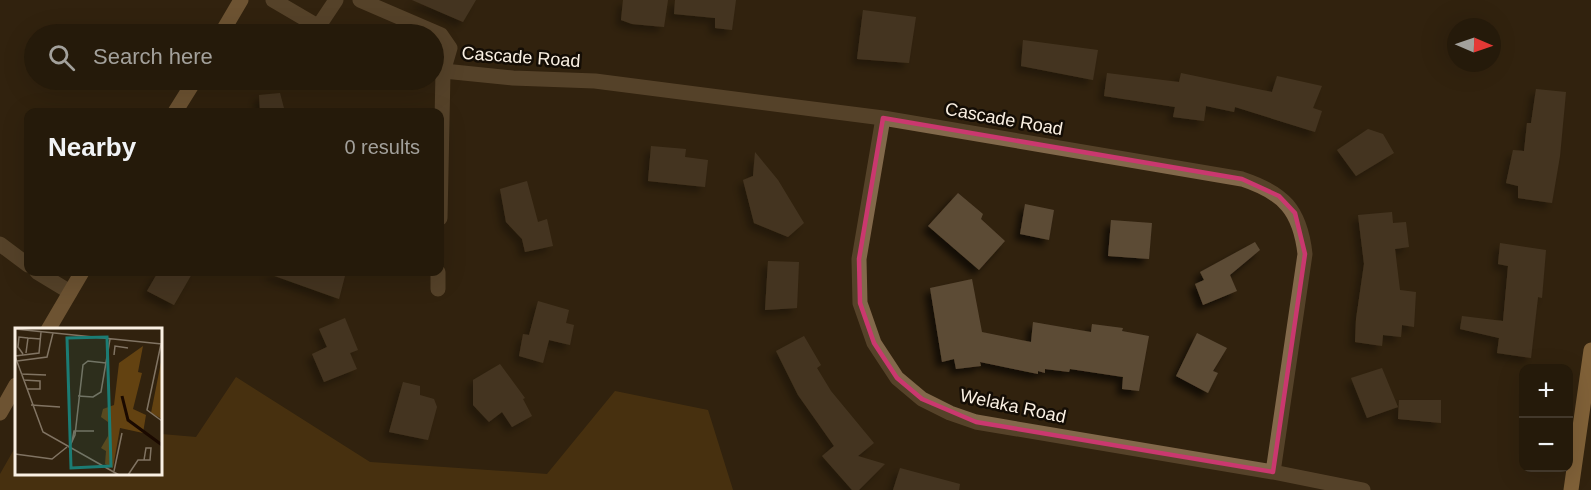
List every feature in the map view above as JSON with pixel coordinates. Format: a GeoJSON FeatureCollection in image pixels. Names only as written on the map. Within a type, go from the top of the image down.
{"type":"FeatureCollection","features":[{"type":"Feature","properties":{"kind":"main road"},"geometry":{"type":"LineString","coordinates":[[227,24],[242,0]]}},
{"type":"Feature","properties":{"kind":"main road"},"geometry":{"type":"LineString","coordinates":[[178,108],[189,90]]}},
{"type":"Feature","properties":{"kind":"main road"},"geometry":{"type":"LineString","coordinates":[[49,328],[80,276]]}},
{"type":"Feature","properties":{"kind":"main road"},"geometry":{"type":"LineString","coordinates":[[1571,490],[1591,356]]}},
{"type":"Feature","properties":{"kind":"main road"},"geometry":{"type":"LineString","coordinates":[[0,413],[15,387]]}},
{"type":"Feature","properties":{"kind":"street"},"geometry":{"type":"LineString","coordinates":[[273,0],[312,24]]}},
{"type":"Feature","properties":{"kind":"street"},"geometry":{"type":"LineString","coordinates":[[327,24],[336,0]]}},
{"type":"Feature","properties":{"kind":"street"},"geometry":{"type":"LineString","coordinates":[[360,0],[416,24]]}},
{"type":"Feature","properties":{"kind":"street"},"geometry":{"type":"LineString","coordinates":[[444,39],[450,48],[444,60]]}},
{"type":"Feature","properties":{"kind":"street","name":"Cascade Road"},"geometry":{"type":"LineString","coordinates":[[444,72],[513,78],[595,81],[883,118],[1242,179],[1261,185],[1279,196],[1295,213],[1303,233],[1305,254],[1273,472]]}},
{"type":"Feature","properties":{"kind":"street"},"geometry":{"type":"LineString","coordinates":[[438,90],[439,108]]}},
{"type":"Feature","properties":{"kind":"street","name":"Welaka Road"},"geometry":{"type":"LineString","coordinates":[[883,118],[859,259],[860,303],[874,343],[897,378],[922,399],[950,413],[976,422],[1273,472],[1363,490]]}},
{"type":"Feature","properties":{"kind":"street"},"geometry":{"type":"LineString","coordinates":[[0,244],[24,262]]}},
{"type":"Feature","properties":{"kind":"street"},"geometry":{"type":"LineString","coordinates":[[44,276],[70,292]]}},
{"type":"Feature","properties":{"kind":"street"},"geometry":{"type":"LineString","coordinates":[[438,276],[438,289]]}},
{"type":"Feature","properties":{"kind":"highlighted area"},"geometry":{"type":"Polygon","coordinates":[[[883,118],[1242,179],[1279,196],[1295,213],[1305,254],[1273,472],[976,422],[922,399],[897,378],[874,343],[860,303],[859,259],[883,118]]]}},
{"type":"Feature","properties":{"kind":"shaded area"},"geometry":{"type":"Polygon","coordinates":[[[236,377],[370,462],[547,474],[615,391],[708,410],[733,490],[0,490],[0,474],[15,448],[15,475],[162,475],[162,434],[196,437],[236,377]]]}},
{"type":"Feature","properties":{"kind":"building"},"geometry":{"type":"Polygon","coordinates":[[[412,0],[476,0],[463,22],[412,0]]]}},
{"type":"Feature","properties":{"kind":"building"},"geometry":{"type":"Polygon","coordinates":[[[623,0],[668,0],[664,27],[632,24],[621,20],[623,0]]]}},
{"type":"Feature","properties":{"kind":"building"},"geometry":{"type":"Polygon","coordinates":[[[675,0],[736,0],[732,30],[715,28],[715,18],[674,14],[675,0]]]}},
{"type":"Feature","properties":{"kind":"building"},"geometry":{"type":"Polygon","coordinates":[[[863,10],[916,17],[909,63],[857,59],[863,10]]]}},
{"type":"Feature","properties":{"kind":"building"},"geometry":{"type":"Polygon","coordinates":[[[1023,40],[1098,50],[1093,80],[1021,66],[1023,40]]]}},
{"type":"Feature","properties":{"kind":"building"},"geometry":{"type":"Polygon","coordinates":[[[1107,73],[1179,82],[1181,73],[1272,92],[1277,76],[1322,86],[1313,108],[1322,111],[1315,132],[1235,107],[1234,112],[1206,106],[1204,121],[1173,117],[1175,107],[1104,96],[1107,73]]]}},
{"type":"Feature","properties":{"kind":"building"},"geometry":{"type":"Polygon","coordinates":[[[1536,89],[1566,92],[1560,156],[1552,203],[1518,198],[1518,186],[1506,183],[1513,150],[1524,151],[1527,123],[1531,123],[1536,89]]]}},
{"type":"Feature","properties":{"kind":"building"},"geometry":{"type":"Polygon","coordinates":[[[280,93],[284,108],[260,108],[259,95],[280,93]]]}},
{"type":"Feature","properties":{"kind":"building"},"geometry":{"type":"Polygon","coordinates":[[[1368,129],[1383,134],[1394,153],[1356,176],[1337,150],[1368,129]]]}},
{"type":"Feature","properties":{"kind":"building"},"geometry":{"type":"Polygon","coordinates":[[[651,146],[686,149],[685,157],[708,160],[705,187],[648,181],[651,146]]]}},
{"type":"Feature","properties":{"kind":"building"},"geometry":{"type":"Polygon","coordinates":[[[755,152],[778,180],[804,223],[788,237],[754,223],[743,180],[753,176],[755,152]]]}},
{"type":"Feature","properties":{"kind":"building"},"geometry":{"type":"Polygon","coordinates":[[[527,181],[538,222],[547,219],[553,246],[525,252],[522,239],[506,222],[500,189],[527,181]]]}},
{"type":"Feature","properties":{"kind":"building"},"geometry":{"type":"Polygon","coordinates":[[[958,193],[983,214],[981,219],[1005,241],[979,270],[928,226],[958,193]]]}},
{"type":"Feature","properties":{"kind":"building"},"geometry":{"type":"Polygon","coordinates":[[[1025,204],[1054,210],[1049,240],[1020,234],[1025,204]]]}},
{"type":"Feature","properties":{"kind":"building"},"geometry":{"type":"Polygon","coordinates":[[[1392,212],[1393,223],[1406,222],[1409,247],[1395,249],[1400,290],[1416,292],[1414,327],[1402,325],[1401,337],[1383,335],[1382,346],[1355,342],[1364,264],[1358,215],[1392,212]]]}},
{"type":"Feature","properties":{"kind":"building"},"geometry":{"type":"Polygon","coordinates":[[[1111,220],[1152,223],[1149,259],[1108,256],[1111,220]]]}},
{"type":"Feature","properties":{"kind":"building"},"geometry":{"type":"Polygon","coordinates":[[[1255,242],[1260,250],[1230,275],[1237,291],[1203,305],[1195,284],[1204,280],[1200,272],[1255,242]]]}},
{"type":"Feature","properties":{"kind":"building"},"geometry":{"type":"Polygon","coordinates":[[[1500,243],[1546,250],[1542,298],[1538,297],[1531,358],[1497,353],[1499,338],[1460,329],[1462,316],[1503,321],[1508,266],[1498,264],[1500,243]]]}},
{"type":"Feature","properties":{"kind":"building"},"geometry":{"type":"Polygon","coordinates":[[[768,261],[799,262],[797,308],[765,310],[768,261]]]}},
{"type":"Feature","properties":{"kind":"building"},"geometry":{"type":"Polygon","coordinates":[[[156,276],[191,276],[174,305],[147,291],[156,276]]]}},
{"type":"Feature","properties":{"kind":"building"},"geometry":{"type":"Polygon","coordinates":[[[275,276],[345,276],[339,299],[275,276]]]}},
{"type":"Feature","properties":{"kind":"building"},"geometry":{"type":"Polygon","coordinates":[[[972,279],[982,332],[1031,342],[1033,322],[1091,332],[1092,324],[1123,328],[1122,331],[1149,336],[1139,391],[1122,389],[1123,377],[1070,369],[1069,372],[1045,369],[1045,373],[1038,371],[1038,374],[980,362],[981,366],[956,369],[954,359],[942,362],[930,288],[972,279]]]}},
{"type":"Feature","properties":{"kind":"building"},"geometry":{"type":"Polygon","coordinates":[[[538,301],[569,310],[566,323],[574,325],[570,345],[549,340],[543,363],[519,356],[523,334],[529,335],[538,301]]]}},
{"type":"Feature","properties":{"kind":"building"},"geometry":{"type":"Polygon","coordinates":[[[345,318],[358,350],[350,353],[357,369],[324,382],[312,354],[327,347],[319,329],[345,318]]]}},
{"type":"Feature","properties":{"kind":"building"},"geometry":{"type":"Polygon","coordinates":[[[1197,333],[1227,348],[1213,371],[1218,373],[1208,393],[1176,376],[1197,333]]]}},
{"type":"Feature","properties":{"kind":"building"},"geometry":{"type":"Polygon","coordinates":[[[804,336],[821,365],[817,368],[831,391],[874,443],[858,456],[885,464],[859,490],[852,490],[822,456],[834,446],[798,395],[776,351],[804,336]]]}},
{"type":"Feature","properties":{"kind":"building"},"geometry":{"type":"Polygon","coordinates":[[[500,364],[525,398],[523,399],[532,416],[512,427],[502,412],[489,422],[473,405],[473,380],[500,364]]]}},
{"type":"Feature","properties":{"kind":"building"},"geometry":{"type":"Polygon","coordinates":[[[1382,368],[1398,407],[1367,418],[1351,378],[1382,368]]]}},
{"type":"Feature","properties":{"kind":"building"},"geometry":{"type":"Polygon","coordinates":[[[403,382],[420,386],[420,395],[434,399],[437,407],[428,440],[389,432],[403,382]]]}},
{"type":"Feature","properties":{"kind":"building"},"geometry":{"type":"Polygon","coordinates":[[[1399,400],[1441,400],[1441,423],[1398,419],[1399,400]]]}},
{"type":"Feature","properties":{"kind":"building"},"geometry":{"type":"Polygon","coordinates":[[[900,468],[960,484],[959,490],[893,490],[900,468]]]}}]}
